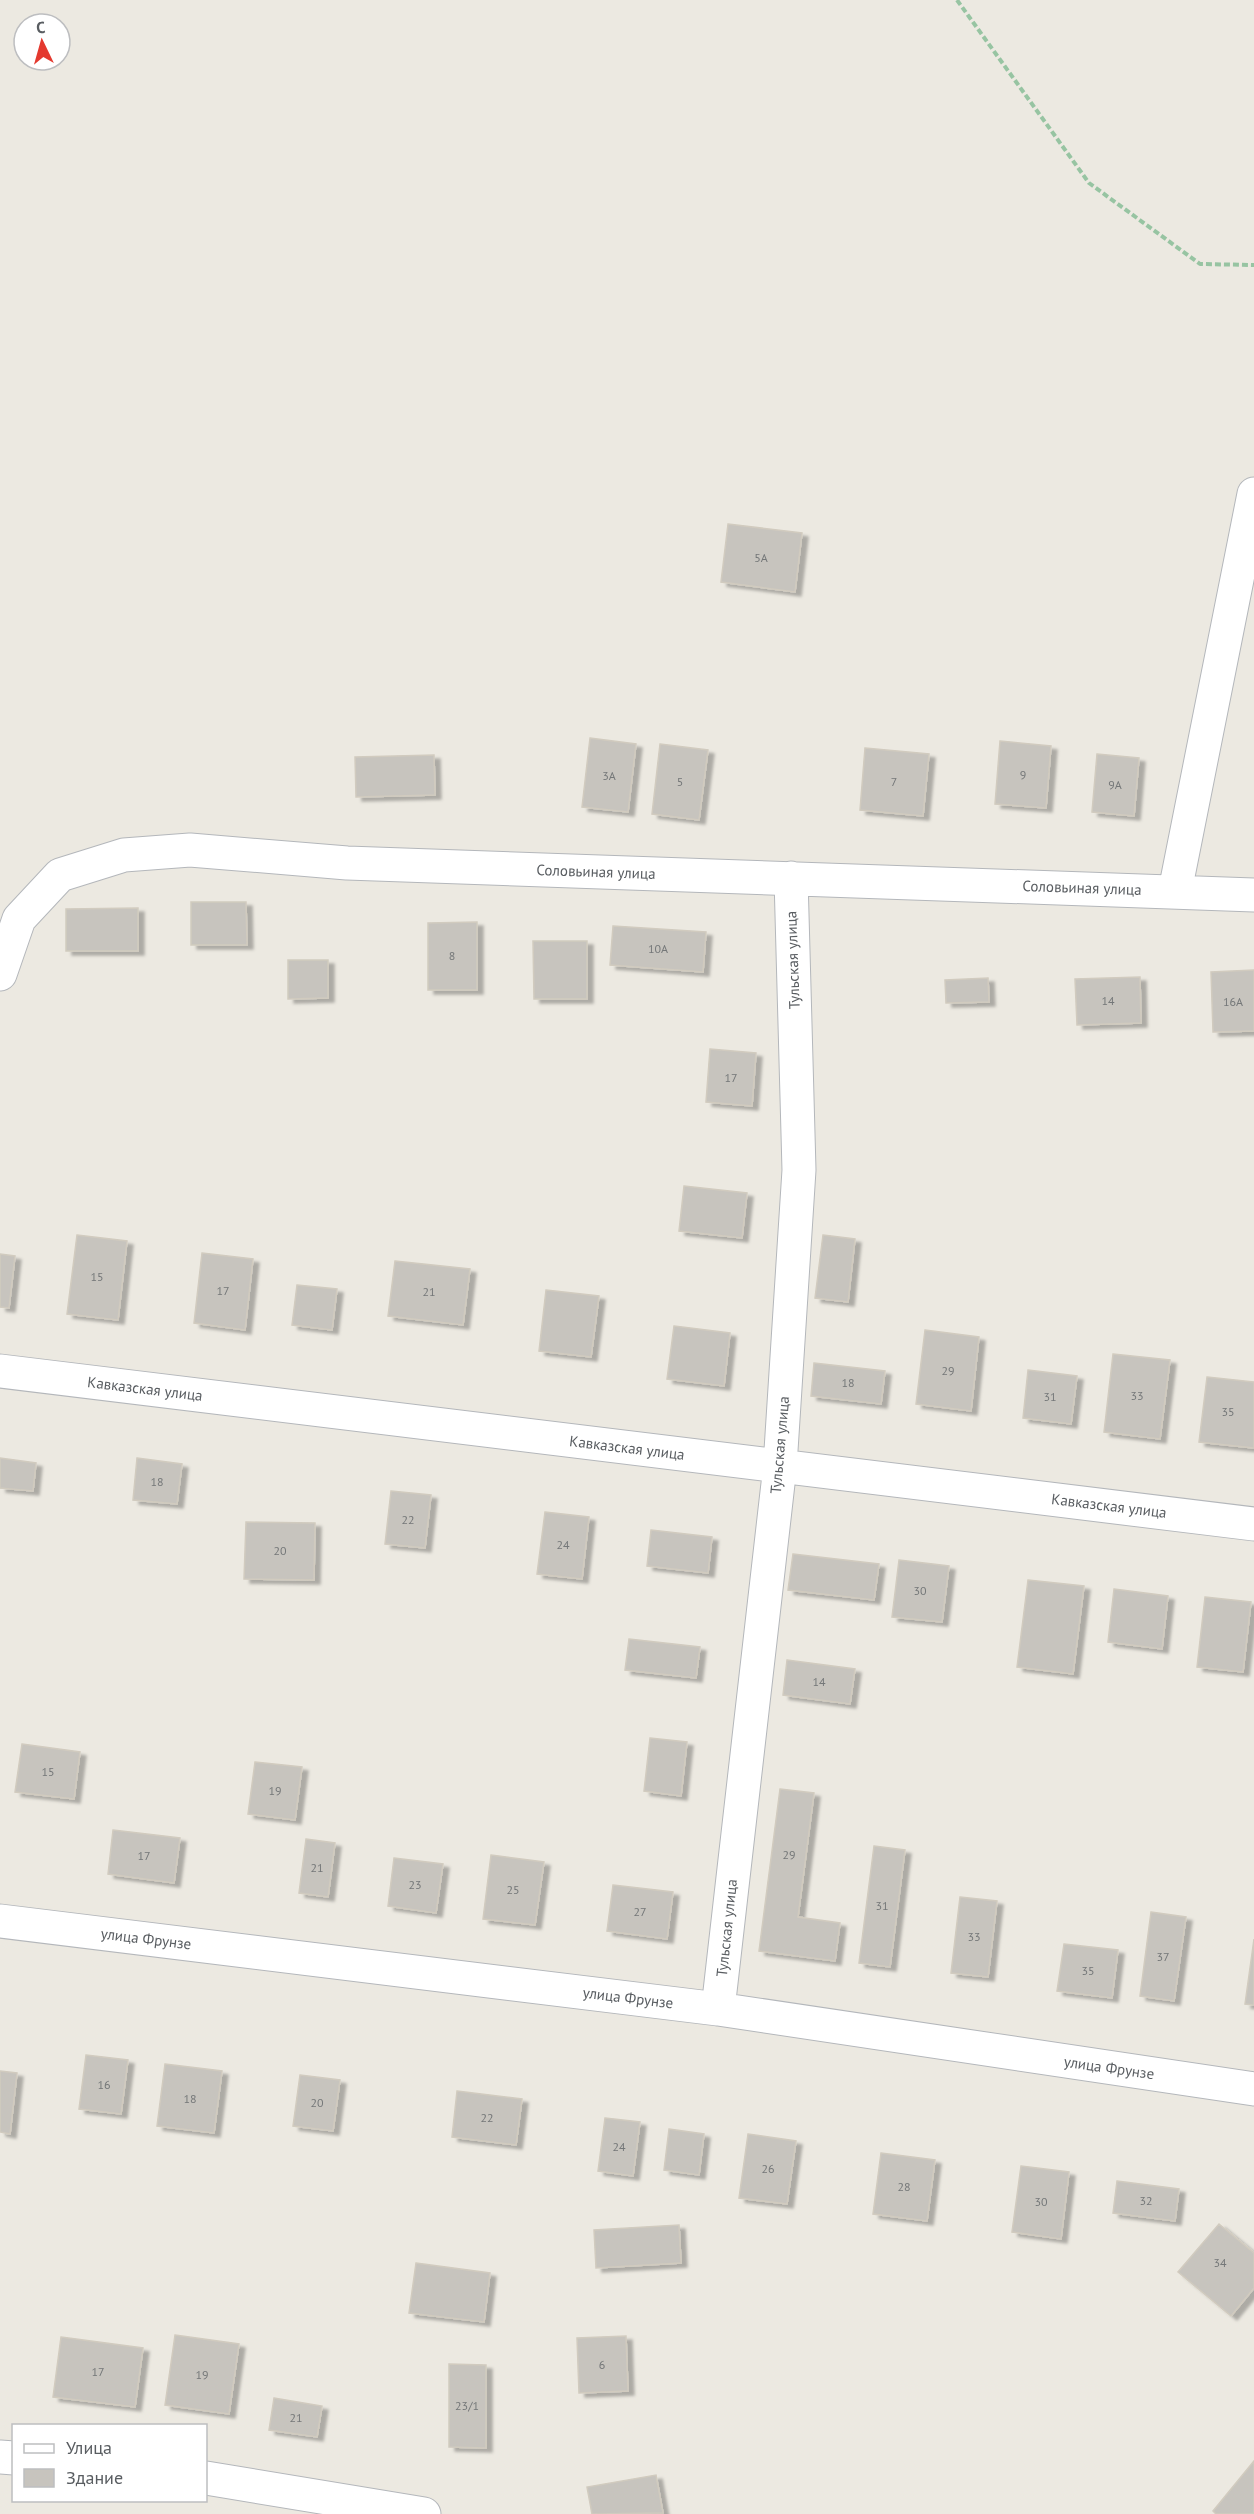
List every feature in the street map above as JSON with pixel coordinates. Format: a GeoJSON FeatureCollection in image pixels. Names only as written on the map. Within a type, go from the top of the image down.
{"type":"FeatureCollection","features":[{"type":"Feature","properties":{"kind":"street"},"geometry":{"type":"LineString","coordinates":[[1175,891],[1254,494]]}},
{"type":"Feature","properties":{"kind":"street","name":"Соловьиная улица"},"geometry":{"type":"LineString","coordinates":[[0,974],[19,919],[60,875],[124,855],[190,850],[347,863],[1254,895]]}},
{"type":"Feature","properties":{"kind":"street","name":"Тульская улица"},"geometry":{"type":"LineString","coordinates":[[718,2009],[780,1466],[799,1170],[791,878]]}},
{"type":"Feature","properties":{"kind":"street","name":"Кавказская улица"},"geometry":{"type":"LineString","coordinates":[[0,1371],[1254,1524]]}},
{"type":"Feature","properties":{"kind":"street","name":"улица Фрунзе"},"geometry":{"type":"LineString","coordinates":[[0,1921],[718,2009],[1254,2089]]}},
{"type":"Feature","properties":{"kind":"street"},"geometry":{"type":"LineString","coordinates":[[207,2478],[423,2514]]}},
{"type":"Feature","properties":{"kind":"path"},"geometry":{"type":"LineString","coordinates":[[957,0],[1089,183],[1200,264],[1254,265]]}},
{"type":"Feature","properties":{"kind":"building"},"geometry":{"type":"Polygon","coordinates":[[[728,524],[802,533],[795,592],[721,582],[728,524]]]}},
{"type":"Feature","properties":{"kind":"building"},"geometry":{"type":"Polygon","coordinates":[[[590,738],[636,744],[628,812],[582,807],[590,738]]]}},
{"type":"Feature","properties":{"kind":"building"},"geometry":{"type":"Polygon","coordinates":[[[1000,741],[1051,746],[1046,808],[995,804],[1000,741]]]}},
{"type":"Feature","properties":{"kind":"building"},"geometry":{"type":"Polygon","coordinates":[[[660,744],[708,750],[699,820],[652,814],[660,744]]]}},
{"type":"Feature","properties":{"kind":"building"},"geometry":{"type":"Polygon","coordinates":[[[865,748],[929,754],[923,816],[860,810],[865,748]]]}},
{"type":"Feature","properties":{"kind":"building"},"geometry":{"type":"Polygon","coordinates":[[[1097,754],[1139,758],[1134,816],[1092,812],[1097,754]]]}},
{"type":"Feature","properties":{"kind":"building"},"geometry":{"type":"Polygon","coordinates":[[[434,755],[435,795],[356,797],[355,757],[434,755]]]}},
{"type":"Feature","properties":{"kind":"building"},"geometry":{"type":"Polygon","coordinates":[[[191,902],[246,902],[247,945],[191,945],[191,902]]]}},
{"type":"Feature","properties":{"kind":"building"},"geometry":{"type":"Polygon","coordinates":[[[138,908],[138,951],[66,951],[66,909],[138,908]]]}},
{"type":"Feature","properties":{"kind":"building"},"geometry":{"type":"Polygon","coordinates":[[[477,922],[477,990],[428,990],[428,923],[477,922]]]}},
{"type":"Feature","properties":{"kind":"building"},"geometry":{"type":"Polygon","coordinates":[[[613,926],[706,932],[703,972],[610,965],[613,926]]]}},
{"type":"Feature","properties":{"kind":"building"},"geometry":{"type":"Polygon","coordinates":[[[533,941],[587,941],[587,999],[534,999],[533,941]]]}},
{"type":"Feature","properties":{"kind":"building"},"geometry":{"type":"Polygon","coordinates":[[[288,960],[328,960],[328,998],[288,999],[288,960]]]}},
{"type":"Feature","properties":{"kind":"building"},"geometry":{"type":"Polygon","coordinates":[[[1254,970],[1254,1031],[1213,1032],[1211,972],[1254,970]]]}},
{"type":"Feature","properties":{"kind":"building"},"geometry":{"type":"Polygon","coordinates":[[[1140,977],[1141,1023],[1077,1025],[1075,979],[1140,977]]]}},
{"type":"Feature","properties":{"kind":"building"},"geometry":{"type":"Polygon","coordinates":[[[988,978],[989,1002],[946,1003],[945,980],[988,978]]]}},
{"type":"Feature","properties":{"kind":"building"},"geometry":{"type":"Polygon","coordinates":[[[710,1049],[756,1053],[752,1106],[706,1102],[710,1049]]]}},
{"type":"Feature","properties":{"kind":"building"},"geometry":{"type":"Polygon","coordinates":[[[684,1186],[747,1193],[742,1238],[679,1231],[684,1186]]]}},
{"type":"Feature","properties":{"kind":"building"},"geometry":{"type":"Polygon","coordinates":[[[77,1235],[127,1241],[118,1320],[67,1314],[77,1235]]]}},
{"type":"Feature","properties":{"kind":"building"},"geometry":{"type":"Polygon","coordinates":[[[823,1235],[855,1239],[848,1302],[815,1298],[823,1235]]]}},
{"type":"Feature","properties":{"kind":"building"},"geometry":{"type":"Polygon","coordinates":[[[202,1253],[253,1259],[245,1330],[194,1323],[202,1253]]]}},
{"type":"Feature","properties":{"kind":"building"},"geometry":{"type":"Polygon","coordinates":[[[0,1254],[15,1256],[9,1308],[0,1307],[0,1254]]]}},
{"type":"Feature","properties":{"kind":"building"},"geometry":{"type":"Polygon","coordinates":[[[395,1261],[470,1269],[463,1325],[388,1316],[395,1261]]]}},
{"type":"Feature","properties":{"kind":"building"},"geometry":{"type":"Polygon","coordinates":[[[297,1285],[337,1289],[332,1330],[292,1325],[297,1285]]]}},
{"type":"Feature","properties":{"kind":"building"},"geometry":{"type":"Polygon","coordinates":[[[546,1290],[599,1296],[591,1357],[539,1351],[546,1290]]]}},
{"type":"Feature","properties":{"kind":"building"},"geometry":{"type":"Polygon","coordinates":[[[674,1326],[730,1333],[724,1386],[667,1379],[674,1326]]]}},
{"type":"Feature","properties":{"kind":"building"},"geometry":{"type":"Polygon","coordinates":[[[925,1330],[979,1337],[971,1411],[916,1404],[925,1330]]]}},
{"type":"Feature","properties":{"kind":"building"},"geometry":{"type":"Polygon","coordinates":[[[1113,1354],[1170,1360],[1160,1439],[1104,1432],[1113,1354]]]}},
{"type":"Feature","properties":{"kind":"building"},"geometry":{"type":"Polygon","coordinates":[[[814,1363],[885,1371],[881,1404],[811,1396],[814,1363]]]}},
{"type":"Feature","properties":{"kind":"building"},"geometry":{"type":"Polygon","coordinates":[[[1028,1370],[1077,1376],[1071,1424],[1023,1418],[1028,1370]]]}},
{"type":"Feature","properties":{"kind":"building"},"geometry":{"type":"Polygon","coordinates":[[[1207,1377],[1254,1382],[1254,1448],[1199,1442],[1207,1377]]]}},
{"type":"Feature","properties":{"kind":"building"},"geometry":{"type":"Polygon","coordinates":[[[0,1458],[36,1463],[33,1491],[0,1488],[0,1458]]]}},
{"type":"Feature","properties":{"kind":"building"},"geometry":{"type":"Polygon","coordinates":[[[137,1458],[182,1464],[177,1504],[133,1500],[137,1458]]]}},
{"type":"Feature","properties":{"kind":"building"},"geometry":{"type":"Polygon","coordinates":[[[391,1491],[431,1495],[425,1548],[385,1544],[391,1491]]]}},
{"type":"Feature","properties":{"kind":"building"},"geometry":{"type":"Polygon","coordinates":[[[545,1512],[589,1517],[582,1579],[537,1574],[545,1512]]]}},
{"type":"Feature","properties":{"kind":"building"},"geometry":{"type":"Polygon","coordinates":[[[246,1522],[315,1523],[314,1580],[244,1579],[246,1522]]]}},
{"type":"Feature","properties":{"kind":"building"},"geometry":{"type":"Polygon","coordinates":[[[651,1530],[712,1537],[708,1573],[647,1566],[651,1530]]]}},
{"type":"Feature","properties":{"kind":"building"},"geometry":{"type":"Polygon","coordinates":[[[793,1554],[879,1564],[874,1600],[788,1590],[793,1554]]]}},
{"type":"Feature","properties":{"kind":"building"},"geometry":{"type":"Polygon","coordinates":[[[899,1560],[949,1566],[942,1622],[892,1617],[899,1560]]]}},
{"type":"Feature","properties":{"kind":"building"},"geometry":{"type":"Polygon","coordinates":[[[1028,1580],[1084,1586],[1073,1674],[1017,1667],[1028,1580]]]}},
{"type":"Feature","properties":{"kind":"building"},"geometry":{"type":"Polygon","coordinates":[[[1114,1589],[1168,1596],[1162,1649],[1108,1642],[1114,1589]]]}},
{"type":"Feature","properties":{"kind":"building"},"geometry":{"type":"Polygon","coordinates":[[[1205,1597],[1251,1602],[1243,1672],[1197,1667],[1205,1597]]]}},
{"type":"Feature","properties":{"kind":"building"},"geometry":{"type":"Polygon","coordinates":[[[629,1639],[700,1647],[696,1678],[625,1670],[629,1639]]]}},
{"type":"Feature","properties":{"kind":"building"},"geometry":{"type":"Polygon","coordinates":[[[787,1660],[855,1669],[850,1704],[783,1695],[787,1660]]]}},
{"type":"Feature","properties":{"kind":"building"},"geometry":{"type":"Polygon","coordinates":[[[650,1738],[687,1742],[681,1796],[644,1791],[650,1738]]]}},
{"type":"Feature","properties":{"kind":"building"},"geometry":{"type":"Polygon","coordinates":[[[22,1744],[80,1752],[74,1799],[15,1792],[22,1744]]]}},
{"type":"Feature","properties":{"kind":"building"},"geometry":{"type":"Polygon","coordinates":[[[255,1762],[302,1767],[295,1820],[248,1814],[255,1762]]]}},
{"type":"Feature","properties":{"kind":"building"},"geometry":{"type":"Polygon","coordinates":[[[780,1789],[814,1793],[798,1917],[840,1923],[835,1961],[759,1951],[780,1789]]]}},
{"type":"Feature","properties":{"kind":"building"},"geometry":{"type":"Polygon","coordinates":[[[113,1830],[180,1838],[174,1883],[108,1874],[113,1830]]]}},
{"type":"Feature","properties":{"kind":"building"},"geometry":{"type":"Polygon","coordinates":[[[306,1839],[335,1843],[328,1897],[299,1893],[306,1839]]]}},
{"type":"Feature","properties":{"kind":"building"},"geometry":{"type":"Polygon","coordinates":[[[874,1846],[905,1850],[890,1967],[859,1963],[874,1846]]]}},
{"type":"Feature","properties":{"kind":"building"},"geometry":{"type":"Polygon","coordinates":[[[491,1855],[544,1862],[535,1925],[483,1919],[491,1855]]]}},
{"type":"Feature","properties":{"kind":"building"},"geometry":{"type":"Polygon","coordinates":[[[394,1858],[443,1864],[436,1913],[388,1906],[394,1858]]]}},
{"type":"Feature","properties":{"kind":"building"},"geometry":{"type":"Polygon","coordinates":[[[613,1885],[673,1892],[667,1939],[607,1931],[613,1885]]]}},
{"type":"Feature","properties":{"kind":"building"},"geometry":{"type":"Polygon","coordinates":[[[960,1897],[997,1901],[988,1977],[951,1973],[960,1897]]]}},
{"type":"Feature","properties":{"kind":"building"},"geometry":{"type":"Polygon","coordinates":[[[1151,1912],[1186,1917],[1174,2001],[1140,1996],[1151,1912]]]}},
{"type":"Feature","properties":{"kind":"building"},"geometry":{"type":"Polygon","coordinates":[[[1254,1939],[1254,2005],[1245,2004],[1254,1939]]]}},
{"type":"Feature","properties":{"kind":"building"},"geometry":{"type":"Polygon","coordinates":[[[1064,1944],[1118,1950],[1112,1998],[1057,1991],[1064,1944]]]}},
{"type":"Feature","properties":{"kind":"building"},"geometry":{"type":"Polygon","coordinates":[[[86,2055],[128,2060],[121,2114],[79,2109],[86,2055]]]}},
{"type":"Feature","properties":{"kind":"building"},"geometry":{"type":"Polygon","coordinates":[[[165,2064],[222,2071],[214,2133],[157,2126],[165,2064]]]}},
{"type":"Feature","properties":{"kind":"building"},"geometry":{"type":"Polygon","coordinates":[[[0,2071],[17,2073],[10,2134],[0,2132],[0,2071]]]}},
{"type":"Feature","properties":{"kind":"building"},"geometry":{"type":"Polygon","coordinates":[[[300,2075],[340,2080],[333,2131],[293,2126],[300,2075]]]}},
{"type":"Feature","properties":{"kind":"building"},"geometry":{"type":"Polygon","coordinates":[[[457,2091],[522,2099],[516,2145],[452,2137],[457,2091]]]}},
{"type":"Feature","properties":{"kind":"building"},"geometry":{"type":"Polygon","coordinates":[[[605,2118],[640,2122],[633,2176],[598,2171],[605,2118]]]}},
{"type":"Feature","properties":{"kind":"building"},"geometry":{"type":"Polygon","coordinates":[[[669,2129],[704,2134],[699,2175],[664,2170],[669,2129]]]}},
{"type":"Feature","properties":{"kind":"building"},"geometry":{"type":"Polygon","coordinates":[[[748,2134],[796,2141],[787,2204],[739,2198],[748,2134]]]}},
{"type":"Feature","properties":{"kind":"building"},"geometry":{"type":"Polygon","coordinates":[[[881,2153],[935,2160],[927,2221],[873,2214],[881,2153]]]}},
{"type":"Feature","properties":{"kind":"building"},"geometry":{"type":"Polygon","coordinates":[[[1021,2166],[1069,2172],[1061,2239],[1012,2232],[1021,2166]]]}},
{"type":"Feature","properties":{"kind":"building"},"geometry":{"type":"Polygon","coordinates":[[[1117,2181],[1179,2189],[1175,2221],[1113,2213],[1117,2181]]]}},
{"type":"Feature","properties":{"kind":"building"},"geometry":{"type":"Polygon","coordinates":[[[1219,2224],[1254,2253],[1254,2288],[1231,2316],[1178,2272],[1219,2224]]]}},
{"type":"Feature","properties":{"kind":"building"},"geometry":{"type":"Polygon","coordinates":[[[679,2225],[681,2263],[596,2268],[594,2230],[679,2225]]]}},
{"type":"Feature","properties":{"kind":"building"},"geometry":{"type":"Polygon","coordinates":[[[416,2263],[490,2273],[484,2322],[409,2313],[416,2263]]]}},
{"type":"Feature","properties":{"kind":"building"},"geometry":{"type":"Polygon","coordinates":[[[175,2335],[239,2344],[229,2414],[165,2405],[175,2335]]]}},
{"type":"Feature","properties":{"kind":"building"},"geometry":{"type":"Polygon","coordinates":[[[626,2336],[628,2391],[579,2393],[577,2338],[626,2336]]]}},
{"type":"Feature","properties":{"kind":"building"},"geometry":{"type":"Polygon","coordinates":[[[61,2337],[143,2348],[135,2407],[53,2397],[61,2337]]]}},
{"type":"Feature","properties":{"kind":"building"},"geometry":{"type":"Polygon","coordinates":[[[449,2364],[486,2365],[486,2448],[449,2447],[449,2364]]]}},
{"type":"Feature","properties":{"kind":"building"},"geometry":{"type":"Polygon","coordinates":[[[274,2398],[322,2406],[317,2437],[269,2430],[274,2398]]]}},
{"type":"Feature","properties":{"kind":"building"},"geometry":{"type":"Polygon","coordinates":[[[1254,2461],[1254,2514],[1216,2514],[1213,2511],[1254,2461]]]}},
{"type":"Feature","properties":{"kind":"building"},"geometry":{"type":"Polygon","coordinates":[[[656,2475],[663,2513],[592,2514],[587,2487],[656,2475]]]}}]}
